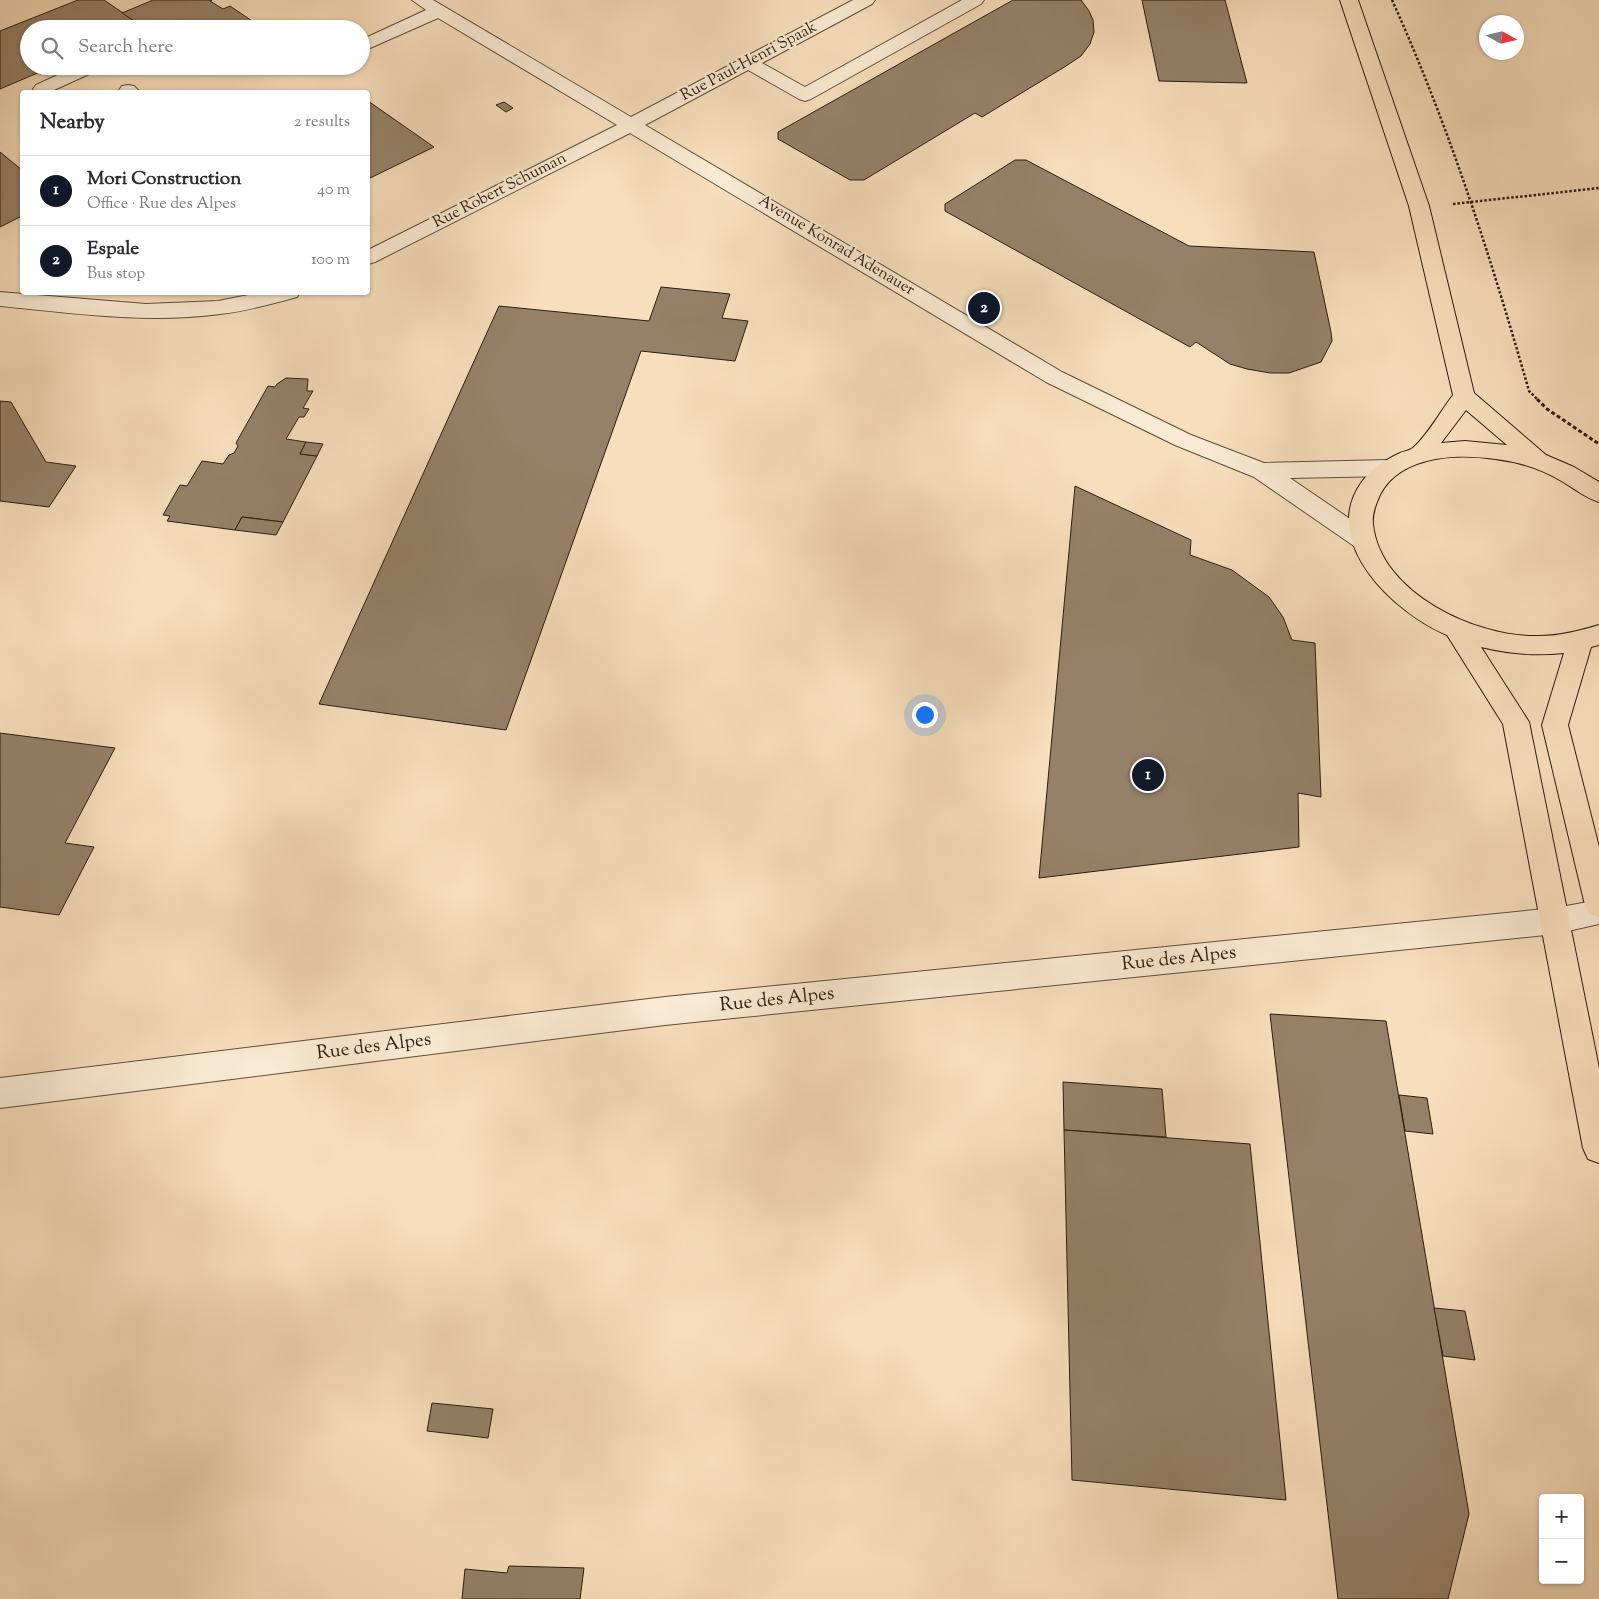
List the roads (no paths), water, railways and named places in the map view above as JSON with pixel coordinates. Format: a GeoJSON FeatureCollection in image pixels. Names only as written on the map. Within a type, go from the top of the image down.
{"type":"FeatureCollection","features":[{"type":"Feature","properties":{"kind":"main road"},"geometry":{"type":"LineString","coordinates":[[1349,0],[1419,206],[1464,396],[1543,462]]}},
{"type":"Feature","properties":{"kind":"main road"},"geometry":{"type":"LineString","coordinates":[[1422,454],[1464,396]]}},
{"type":"Feature","properties":{"kind":"main road"},"geometry":{"type":"LineString","coordinates":[[1590,638],[1541,647],[1498,642],[1457,630],[1413,605],[1381,574],[1363,540],[1361,512],[1370,487],[1390,468],[1422,454],[1468,448],[1501,451],[1543,462],[1577,478],[1599,494]]}},
{"type":"Feature","properties":{"kind":"main road"},"geometry":{"type":"LineString","coordinates":[[1457,630],[1516,722],[1599,1148]]}},
{"type":"Feature","properties":{"kind":"main road"},"geometry":{"type":"LineString","coordinates":[[1590,638],[1555,725],[1599,905]]}},
{"type":"Feature","properties":{"kind":"street","name":"Avenue Konrad Adenauer"},"geometry":{"type":"LineString","coordinates":[[421,0],[1054,377],[1183,440],[1262,471],[1363,540]]}},
{"type":"Feature","properties":{"kind":"street","name":"Rue Paul-Henri Spaak"},"geometry":{"type":"LineString","coordinates":[[632,124],[866,0]]}},
{"type":"Feature","properties":{"kind":"street"},"geometry":{"type":"LineString","coordinates":[[749,63],[805,95],[975,0]]}},
{"type":"Feature","properties":{"kind":"street"},"geometry":{"type":"LineString","coordinates":[[370,43],[439,11]]}},
{"type":"Feature","properties":{"kind":"street"},"geometry":{"type":"LineString","coordinates":[[43,90],[42,89],[72,75]]}},
{"type":"Feature","properties":{"kind":"street","name":"Rue Robert Schuman"},"geometry":{"type":"LineString","coordinates":[[370,257],[632,124]]}},
{"type":"Feature","properties":{"kind":"street"},"geometry":{"type":"LineString","coordinates":[[0,299],[135,312],[166,313],[212,310],[268,300],[282,295]]}},
{"type":"Feature","properties":{"kind":"street","name":"Avenue Konrad Adenauer"},"geometry":{"type":"LineString","coordinates":[[1262,471],[1390,468]]}},
{"type":"Feature","properties":{"kind":"street","name":"Rue des Alpes"},"geometry":{"type":"LineString","coordinates":[[0,1093],[665,1011],[1555,921],[1599,912]]}},
{"type":"Feature","properties":{"kind":"place","name":"Espale"},"geometry":{"type":"Point","coordinates":[984,308]}},
{"type":"Feature","properties":{"kind":"place","name":"Mori Construction"},"geometry":{"type":"Point","coordinates":[1148,775]}}]}
